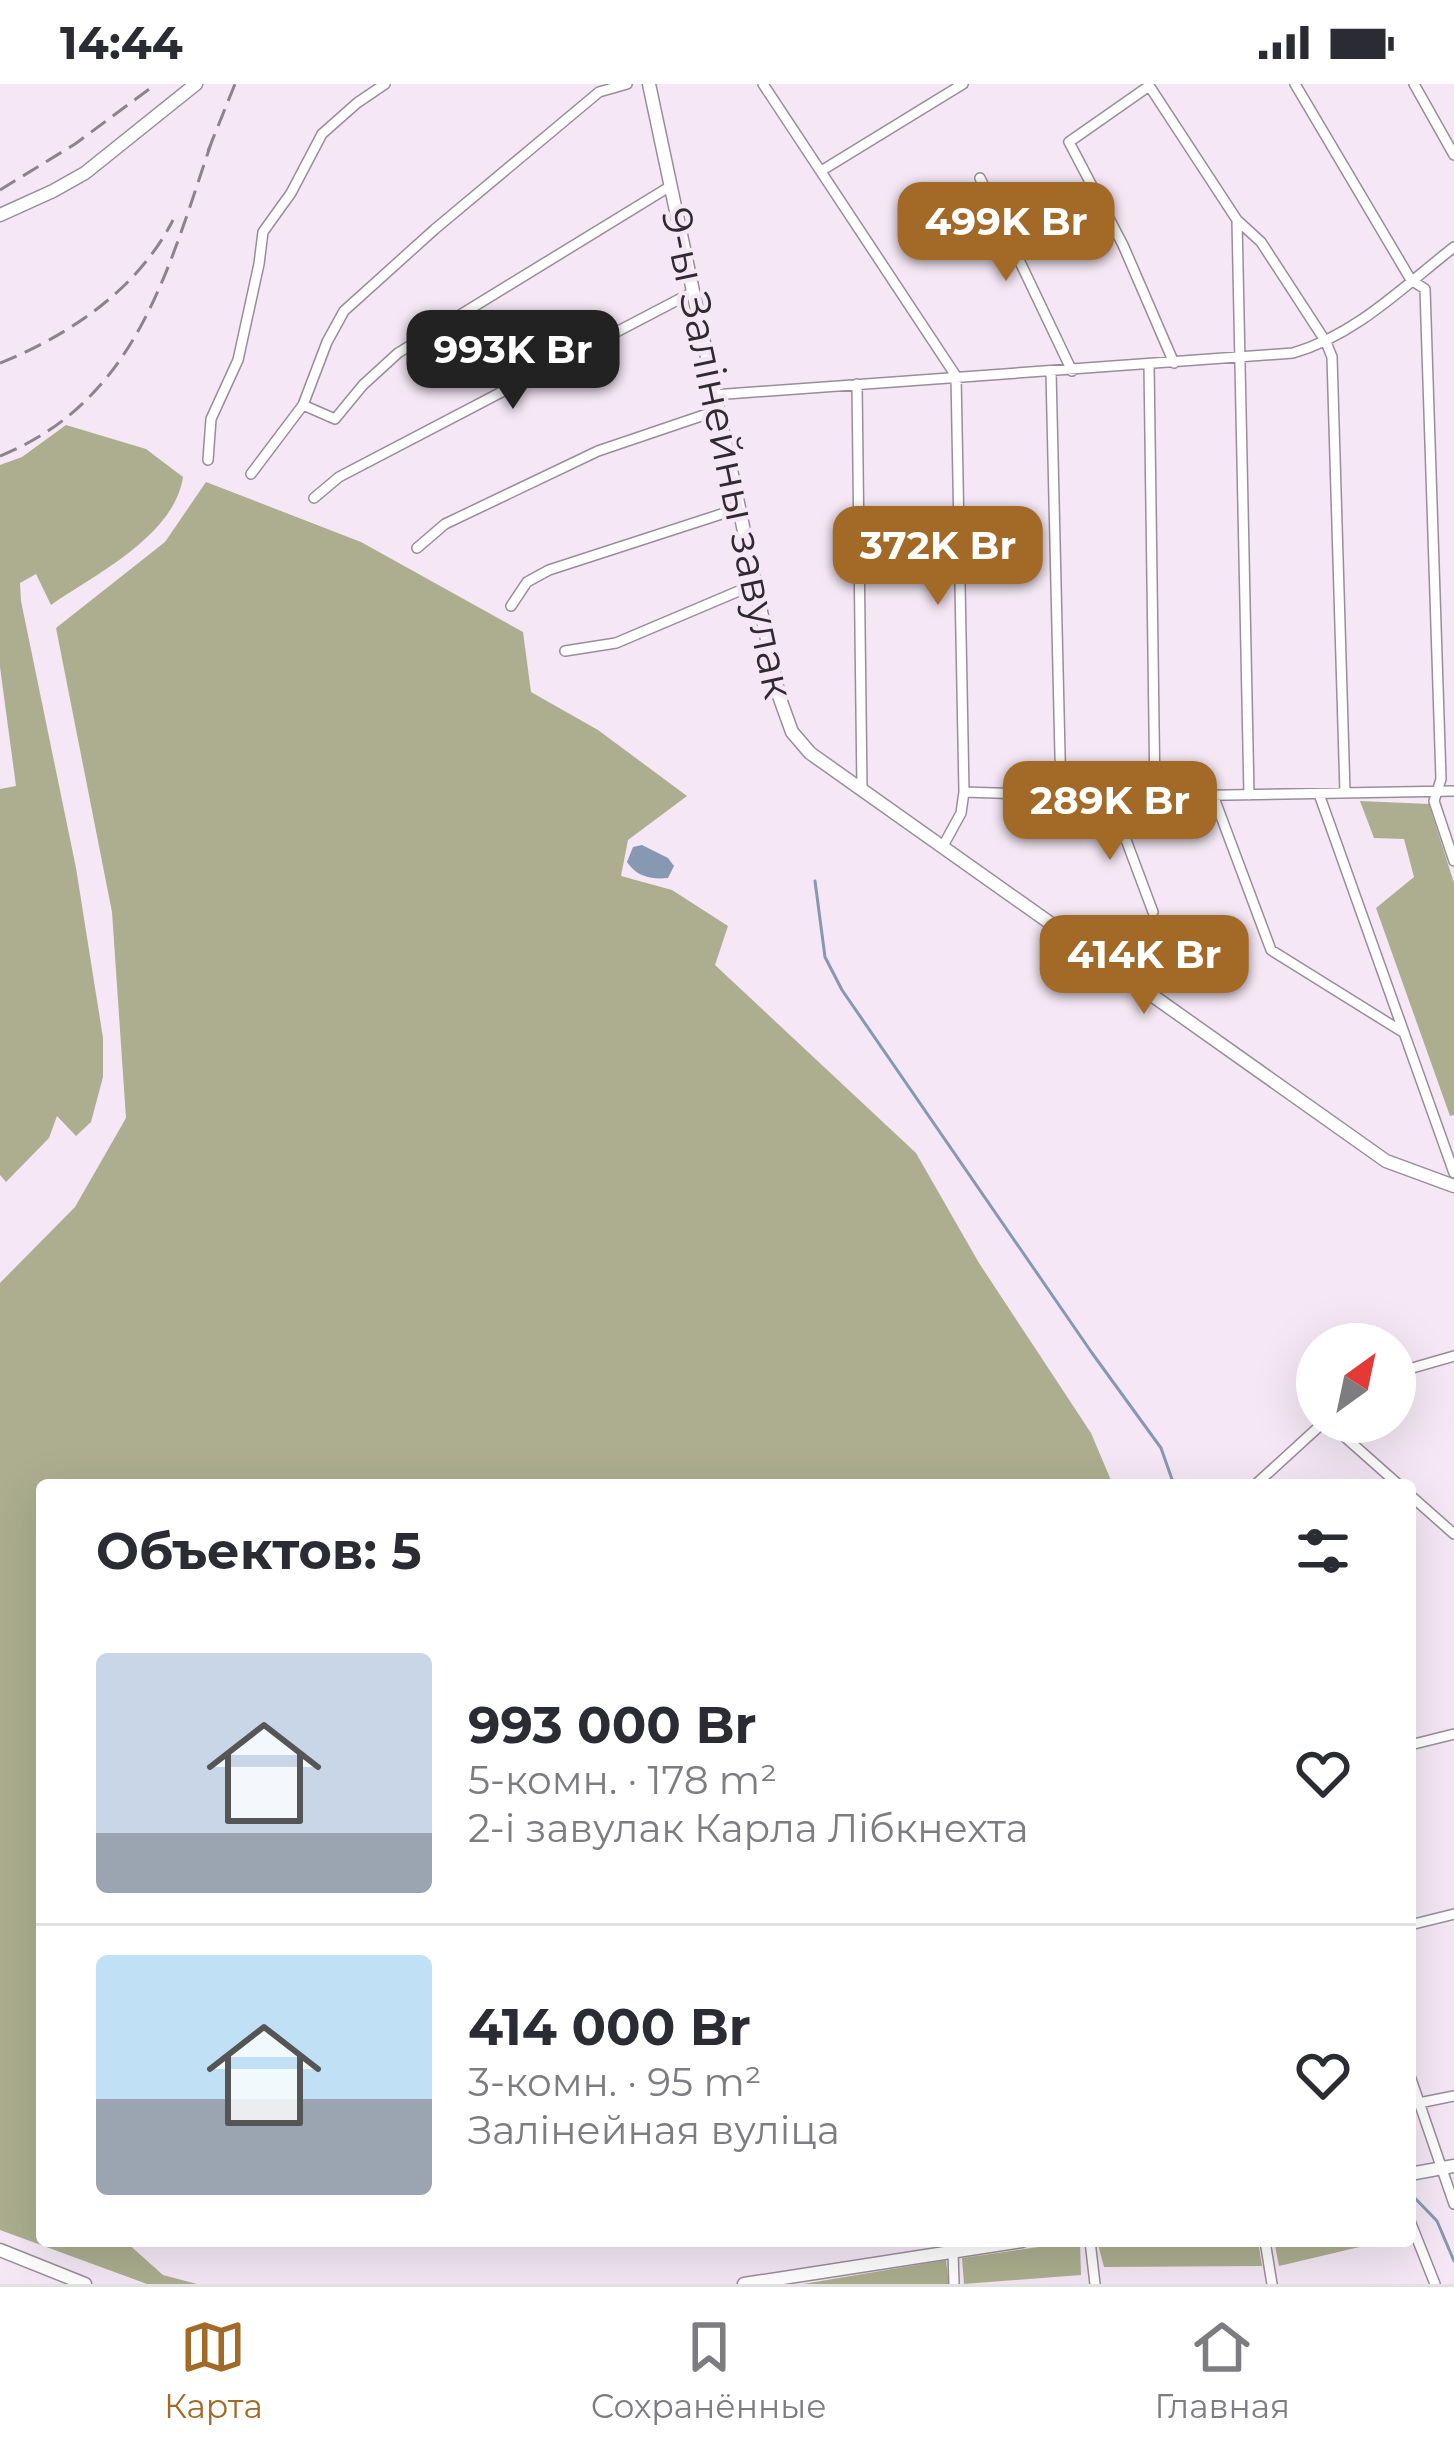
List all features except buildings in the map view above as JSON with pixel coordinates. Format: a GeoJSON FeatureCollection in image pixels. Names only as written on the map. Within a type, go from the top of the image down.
{"type":"FeatureCollection","features":[{"type":"Feature","properties":{"kind":"street"},"geometry":{"type":"LineString","coordinates":[[0,215],[85,173],[196,84]]}},
{"type":"Feature","properties":{"kind":"street"},"geometry":{"type":"LineString","coordinates":[[208,460],[211,419],[238,360],[263,232],[291,193],[322,134],[386,84]]}},
{"type":"Feature","properties":{"kind":"street"},"geometry":{"type":"LineString","coordinates":[[251,474],[303,405],[334,326],[356,299],[599,92],[627,84]]}},
{"type":"Feature","properties":{"kind":"street","name":"9-ы Залінейны завулак"},"geometry":{"type":"LineString","coordinates":[[649,84],[753,585],[792,732],[810,753],[1386,1161],[1454,1186]]}},
{"type":"Feature","properties":{"kind":"street"},"geometry":{"type":"LineString","coordinates":[[763,84],[956,376],[964,792],[961,813],[943,846]]}},
{"type":"Feature","properties":{"kind":"street"},"geometry":{"type":"LineString","coordinates":[[1295,84],[1411,280],[1425,289],[1441,779],[1434,802],[1454,861]]}},
{"type":"Feature","properties":{"kind":"street"},"geometry":{"type":"LineString","coordinates":[[1414,84],[1454,155]]}},
{"type":"Feature","properties":{"kind":"street"},"geometry":{"type":"LineString","coordinates":[[821,170],[958,85]]}},
{"type":"Feature","properties":{"kind":"street"},"geometry":{"type":"LineString","coordinates":[[1174,363],[1123,244],[1069,142],[1149,85],[1228,209],[1261,242],[1333,357],[1346,793]]}},
{"type":"Feature","properties":{"kind":"street"},"geometry":{"type":"LineString","coordinates":[[980,178],[1072,371]]}},
{"type":"Feature","properties":{"kind":"street"},"geometry":{"type":"LineString","coordinates":[[303,405],[335,419],[398,353],[669,187]]}},
{"type":"Feature","properties":{"kind":"street"},"geometry":{"type":"LineString","coordinates":[[1238,220],[1249,795]]}},
{"type":"Feature","properties":{"kind":"street"},"geometry":{"type":"LineString","coordinates":[[713,394],[1293,353],[1347,331],[1454,247]]}},
{"type":"Feature","properties":{"kind":"street"},"geometry":{"type":"LineString","coordinates":[[314,498],[339,477],[692,293]]}},
{"type":"Feature","properties":{"kind":"street"},"geometry":{"type":"LineString","coordinates":[[1149,364],[1155,796]]}},
{"type":"Feature","properties":{"kind":"street"},"geometry":{"type":"LineString","coordinates":[[1051,371],[1061,797]]}},
{"type":"Feature","properties":{"kind":"street"},"geometry":{"type":"LineString","coordinates":[[856,384],[862,790]]}},
{"type":"Feature","properties":{"kind":"street"},"geometry":{"type":"LineString","coordinates":[[417,548],[445,524],[598,452],[716,411]]}},
{"type":"Feature","properties":{"kind":"street"},"geometry":{"type":"LineString","coordinates":[[511,605],[527,582],[549,570],[737,509]]}},
{"type":"Feature","properties":{"kind":"street"},"geometry":{"type":"LineString","coordinates":[[565,651],[616,643],[753,585]]}},
{"type":"Feature","properties":{"kind":"street"},"geometry":{"type":"LineString","coordinates":[[964,792],[1110,797],[1454,791]]}},
{"type":"Feature","properties":{"kind":"street"},"geometry":{"type":"LineString","coordinates":[[1319,794],[1454,1173]]}},
{"type":"Feature","properties":{"kind":"street"},"geometry":{"type":"LineString","coordinates":[[1213,795],[1271,950],[1402,1033]]}},
{"type":"Feature","properties":{"kind":"street"},"geometry":{"type":"LineString","coordinates":[[1110,797],[1153,912]]}},
{"type":"Feature","properties":{"kind":"street"},"geometry":{"type":"LineString","coordinates":[[1416,1367],[1454,1356]]}},
{"type":"Feature","properties":{"kind":"street"},"geometry":{"type":"LineString","coordinates":[[1263,1479],[1303,1443]]}},
{"type":"Feature","properties":{"kind":"street"},"geometry":{"type":"LineString","coordinates":[[1350,1443],[1392,1479]]}},
{"type":"Feature","properties":{"kind":"street"},"geometry":{"type":"LineString","coordinates":[[1416,1500],[1454,1534]]}},
{"type":"Feature","properties":{"kind":"street"},"geometry":{"type":"LineString","coordinates":[[1416,1744],[1454,1734]]}},
{"type":"Feature","properties":{"kind":"street"},"geometry":{"type":"LineString","coordinates":[[1416,1924],[1454,1915]]}},
{"type":"Feature","properties":{"kind":"street"},"geometry":{"type":"LineString","coordinates":[[1416,2093],[1448,2167],[1454,2204]]}},
{"type":"Feature","properties":{"kind":"street"},"geometry":{"type":"LineString","coordinates":[[1419,2102],[1454,2096]]}},
{"type":"Feature","properties":{"kind":"street"},"geometry":{"type":"LineString","coordinates":[[1416,2173],[1448,2167]]}},
{"type":"Feature","properties":{"kind":"street"},"geometry":{"type":"LineString","coordinates":[[1416,2234],[1435,2284]]}},
{"type":"Feature","properties":{"kind":"street"},"geometry":{"type":"LineString","coordinates":[[744,2284],[984,2247]]}},
{"type":"Feature","properties":{"kind":"street"},"geometry":{"type":"LineString","coordinates":[[1091,2247],[1094,2279]]}},
{"type":"Feature","properties":{"kind":"street"},"geometry":{"type":"LineString","coordinates":[[1266,2247],[1272,2284]]}},
{"type":"Feature","properties":{"kind":"street"},"geometry":{"type":"LineString","coordinates":[[0,2250],[85,2284]]}},
{"type":"Feature","properties":{"kind":"street"},"geometry":{"type":"LineString","coordinates":[[953,2252],[954,2284]]}},
{"type":"Feature","properties":{"kind":"green space"},"geometry":{"type":"Polygon","coordinates":[[[66,425],[146,449],[183,477],[177,498],[149,535],[90,580],[51,605],[36,574],[20,583],[76,868],[103,1038],[103,1077],[91,1122],[76,1136],[57,1116],[49,1138],[6,1182],[0,1175],[0,789],[16,786],[0,667],[0,465],[22,457],[66,425]]]}},
{"type":"Feature","properties":{"kind":"green space"},"geometry":{"type":"Polygon","coordinates":[[[206,482],[361,542],[523,632],[531,692],[598,730],[687,796],[628,840],[621,876],[672,890],[728,926],[715,965],[916,1153],[979,1263],[1091,1433],[1110,1479],[36,1479],[36,2243],[0,2230],[0,1283],[75,1207],[126,1118],[112,912],[56,628],[165,542],[206,482]]]}},
{"type":"Feature","properties":{"kind":"green space"},"geometry":{"type":"Polygon","coordinates":[[[1360,801],[1429,804],[1454,883],[1454,1115],[1450,1116],[1376,908],[1414,877],[1404,839],[1374,838],[1360,801]]]}},
{"type":"Feature","properties":{"kind":"green space"},"geometry":{"type":"Polygon","coordinates":[[[46,2247],[132,2247],[163,2275],[197,2284],[147,2284],[46,2247]]]}},
{"type":"Feature","properties":{"kind":"green space"},"geometry":{"type":"Polygon","coordinates":[[[1038,2247],[1080,2247],[1081,2275],[964,2284],[962,2258],[1038,2247]]]}},
{"type":"Feature","properties":{"kind":"green space"},"geometry":{"type":"Polygon","coordinates":[[[1099,2247],[1259,2247],[1262,2266],[1104,2267],[1099,2247]]]}},
{"type":"Feature","properties":{"kind":"green space"},"geometry":{"type":"Polygon","coordinates":[[[1275,2247],[1360,2247],[1279,2266],[1275,2247]]]}},
{"type":"Feature","properties":{"kind":"green space"},"geometry":{"type":"Polygon","coordinates":[[[946,2260],[949,2284],[803,2284],[946,2260]]]}},
{"type":"Feature","properties":{"kind":"water"},"geometry":{"type":"Polygon","coordinates":[[[642,845],[668,858],[674,866],[668,878],[644,876],[627,862],[633,847],[642,845]]]}},
{"type":"Feature","properties":{"kind":"waterway"},"geometry":{"type":"LineString","coordinates":[[815,881],[825,957],[842,990],[1161,1448],[1172,1479]]}},
{"type":"Feature","properties":{"kind":"waterway"},"geometry":{"type":"LineString","coordinates":[[1416,2199],[1437,2221],[1454,2261]]}},
{"type":"Feature","properties":{"kind":"railway"},"geometry":{"type":"LineString","coordinates":[[0,190],[75,144],[156,84]]}},
{"type":"Feature","properties":{"kind":"railway"},"geometry":{"type":"LineString","coordinates":[[208,151],[235,84]]}},
{"type":"Feature","properties":{"kind":"railway"},"geometry":{"type":"LineString","coordinates":[[0,456],[47,431],[86,401],[117,364],[163,280],[213,138]]}},
{"type":"Feature","properties":{"kind":"railway"},"geometry":{"type":"LineString","coordinates":[[0,363],[52,339],[100,307],[141,268],[173,220]]}}]}
